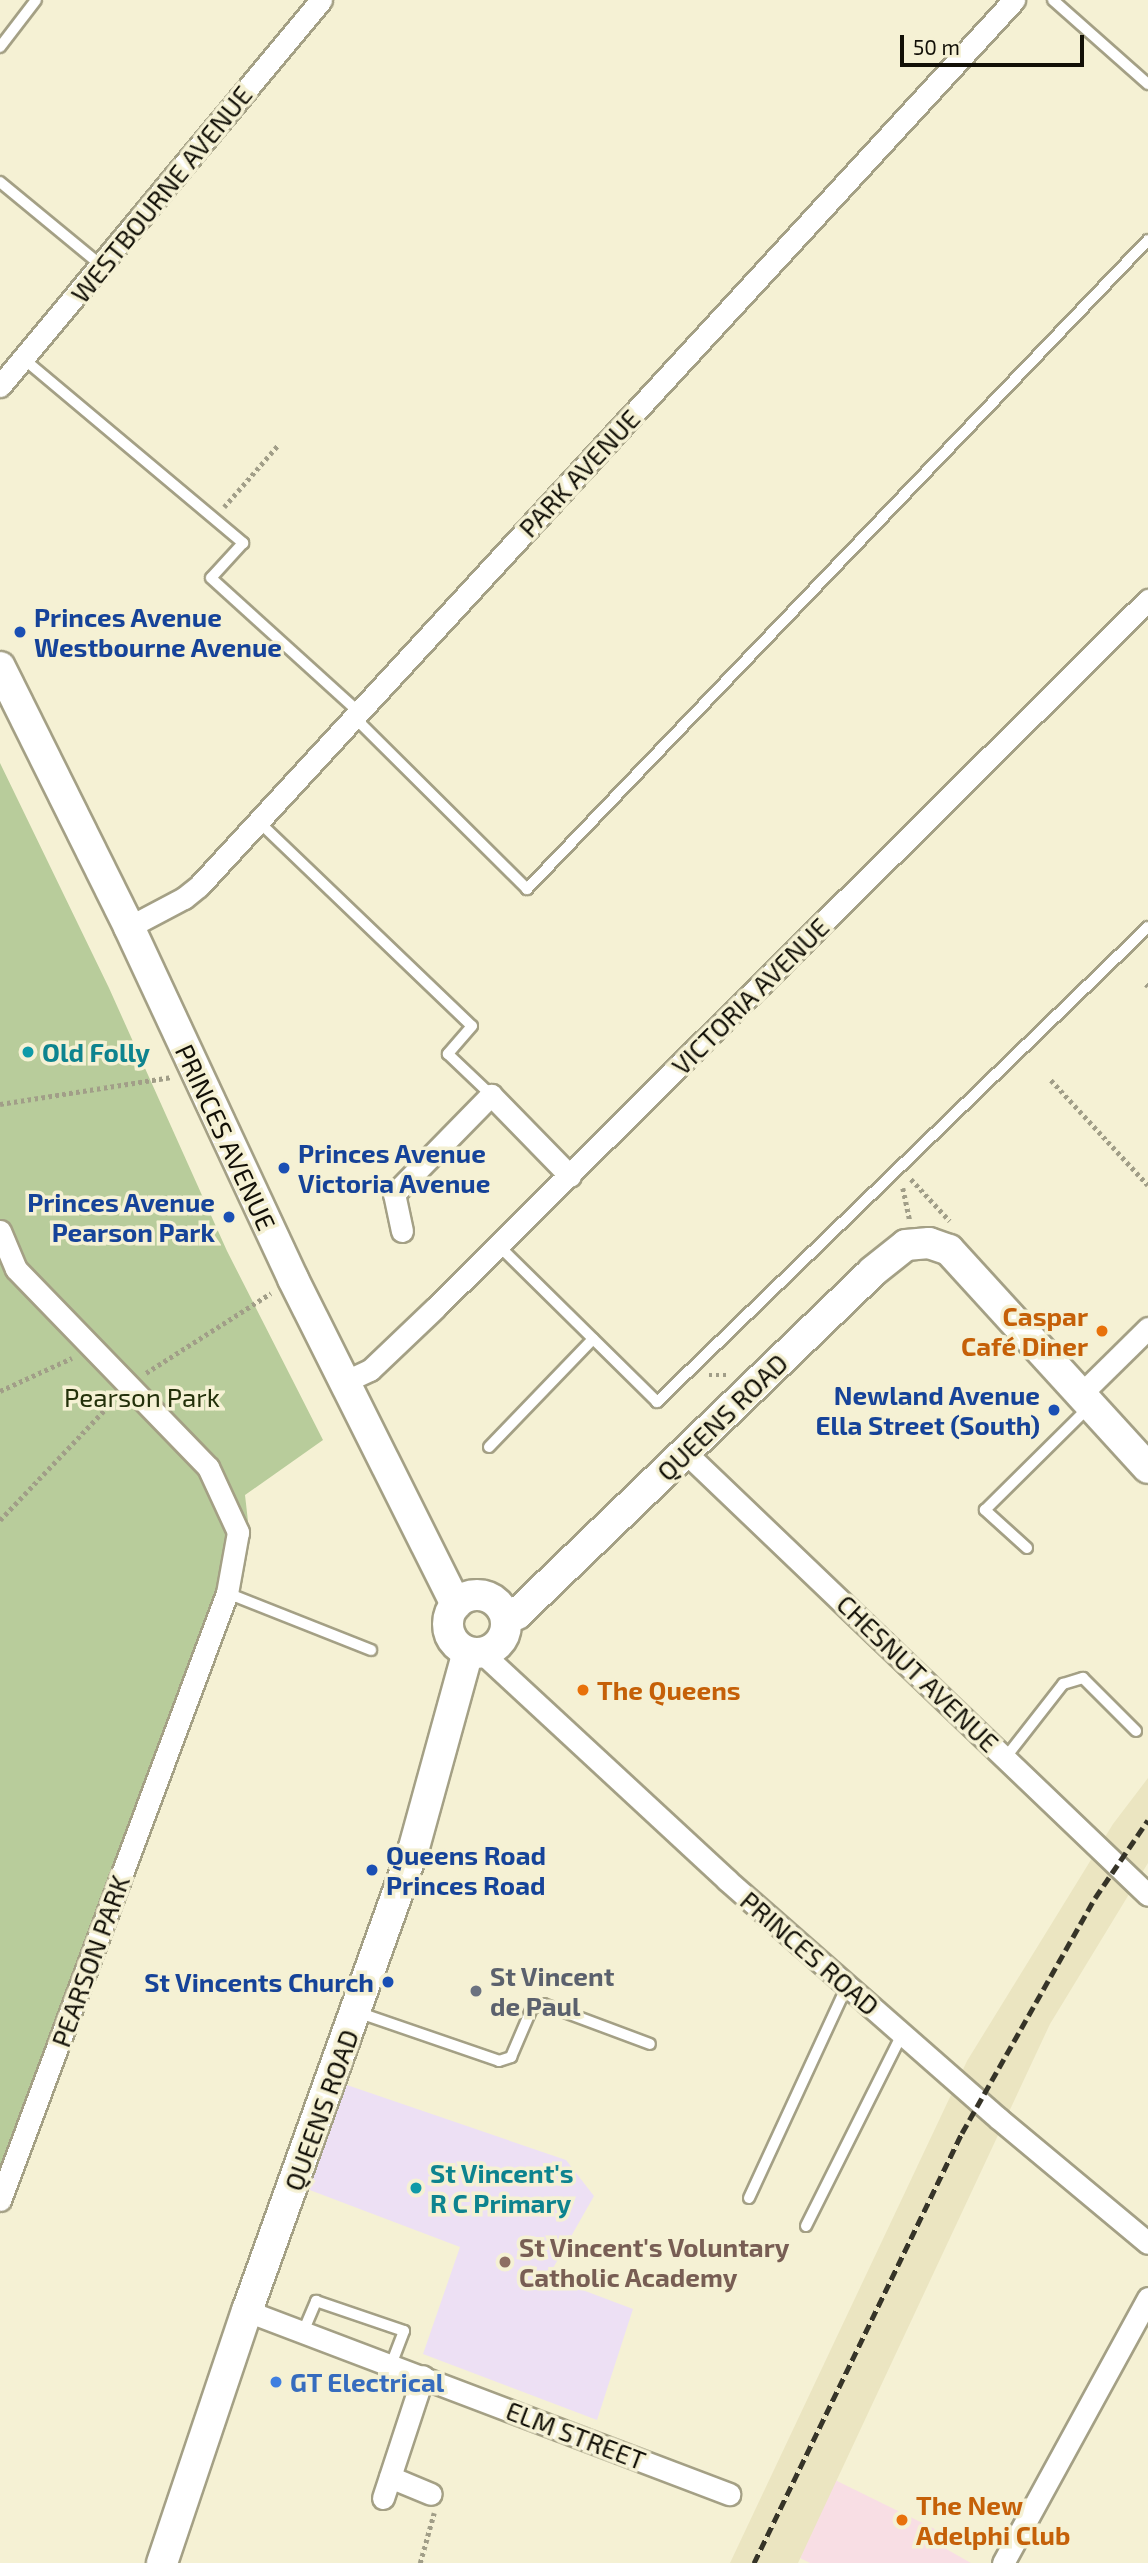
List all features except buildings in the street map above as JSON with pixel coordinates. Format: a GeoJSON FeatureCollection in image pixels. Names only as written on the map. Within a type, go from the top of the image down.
{"type":"FeatureCollection","features":[{"type":"Feature","properties":{"kind":"street","name":"WESTBOURNE AVENUE"},"geometry":{"type":"LineString","coordinates":[[0,386],[25,360],[321,0]]}},
{"type":"Feature","properties":{"kind":"street","name":"PARK AVENUE"},"geometry":{"type":"LineString","coordinates":[[129,927],[184,898],[258,821],[1014,0]]}},
{"type":"Feature","properties":{"kind":"street","name":"VICTORIA AVENUE"},"geometry":{"type":"LineString","coordinates":[[344,1382],[370,1370],[499,1246],[1148,600]]}},
{"type":"Feature","properties":{"kind":"street","name":"PRINCES AVENUE"},"geometry":{"type":"LineString","coordinates":[[0,667],[129,927],[293,1279],[456,1605]]}},
{"type":"Feature","properties":{"kind":"street"},"geometry":{"type":"LineString","coordinates":[[402,1231],[394,1194],[491,1095],[570,1176]]}},
{"type":"Feature","properties":{"kind":"street","name":"PEARSON PARK"},"geometry":{"type":"LineString","coordinates":[[0,1231],[16,1269],[208,1466],[238,1532],[227,1593],[0,2200]]}},
{"type":"Feature","properties":{"kind":"street"},"geometry":{"type":"LineString","coordinates":[[915,1244],[929,1243],[949,1250],[1148,1468]]}},
{"type":"Feature","properties":{"kind":"street","name":"QUEENS ROAD"},"geometry":{"type":"LineString","coordinates":[[506,1619],[517,1614],[872,1272],[906,1245],[915,1244]]}},
{"type":"Feature","properties":{"kind":"street"},"geometry":{"type":"LineString","coordinates":[[1086,1400],[1143,1333]]}},
{"type":"Feature","properties":{"kind":"street","name":"CHESNUT AVENUE"},"geometry":{"type":"LineString","coordinates":[[686,1453],[1148,1895]]}},
{"type":"Feature","properties":{"kind":"street"},"geometry":{"type":"LineString","coordinates":[[480,1595],[499,1606],[506,1619],[500,1643],[475,1653],[450,1636],[448,1620],[456,1605],[464,1599],[480,1595]]}},
{"type":"Feature","properties":{"kind":"street","name":"QUEENS ROAD"},"geometry":{"type":"LineString","coordinates":[[162,2563],[247,2311],[357,2012],[475,1653]]}},
{"type":"Feature","properties":{"kind":"street","name":"PRINCES ROAD"},"geometry":{"type":"LineString","coordinates":[[475,1653],[847,1986],[998,2118],[1148,2243]]}},
{"type":"Feature","properties":{"kind":"street"},"geometry":{"type":"LineString","coordinates":[[1003,2563],[1148,2298]]}},
{"type":"Feature","properties":{"kind":"street","name":"ELM STREET"},"geometry":{"type":"LineString","coordinates":[[247,2311],[729,2494]]}},
{"type":"Feature","properties":{"kind":"street"},"geometry":{"type":"LineString","coordinates":[[383,2498],[423,2376]]}},
{"type":"Feature","properties":{"kind":"street"},"geometry":{"type":"LineString","coordinates":[[390,2477],[430,2494]]}},
{"type":"Feature","properties":{"kind":"lane"},"geometry":{"type":"LineString","coordinates":[[0,47],[36,0]]}},
{"type":"Feature","properties":{"kind":"lane"},"geometry":{"type":"LineString","coordinates":[[1053,0],[1148,84]]}},
{"type":"Feature","properties":{"kind":"lane"},"geometry":{"type":"LineString","coordinates":[[0,182],[102,266]]}},
{"type":"Feature","properties":{"kind":"lane"},"geometry":{"type":"LineString","coordinates":[[25,360],[243,543],[211,578],[356,714],[527,890],[1148,240]]}},
{"type":"Feature","properties":{"kind":"lane"},"geometry":{"type":"LineString","coordinates":[[258,821],[472,1026],[448,1054],[491,1095]]}},
{"type":"Feature","properties":{"kind":"lane"},"geometry":{"type":"LineString","coordinates":[[499,1246],[657,1402],[1148,927]]}},
{"type":"Feature","properties":{"kind":"lane"},"geometry":{"type":"LineString","coordinates":[[489,1447],[593,1339]]}},
{"type":"Feature","properties":{"kind":"lane"},"geometry":{"type":"LineString","coordinates":[[1027,1548],[985,1510],[1086,1400]]}},
{"type":"Feature","properties":{"kind":"lane"},"geometry":{"type":"LineString","coordinates":[[227,1593],[372,1650]]}},
{"type":"Feature","properties":{"kind":"lane"},"geometry":{"type":"LineString","coordinates":[[1006,1757],[1063,1684],[1083,1678],[1136,1731]]}},
{"type":"Feature","properties":{"kind":"lane"},"geometry":{"type":"LineString","coordinates":[[749,2198],[847,1986]]}},
{"type":"Feature","properties":{"kind":"lane"},"geometry":{"type":"LineString","coordinates":[[357,2012],[499,2061],[511,2057],[532,2008],[543,2004],[650,2044]]}},
{"type":"Feature","properties":{"kind":"lane"},"geometry":{"type":"LineString","coordinates":[[806,2226],[902,2034]]}},
{"type":"Feature","properties":{"kind":"lane"},"geometry":{"type":"LineString","coordinates":[[303,2332],[316,2301],[404,2331],[391,2365]]}},
{"type":"Feature","properties":{"kind":"path"},"geometry":{"type":"LineString","coordinates":[[214,519],[278,446]]}},
{"type":"Feature","properties":{"kind":"path"},"geometry":{"type":"LineString","coordinates":[[0,1104],[197,1073]]}},
{"type":"Feature","properties":{"kind":"path"},"geometry":{"type":"LineString","coordinates":[[1051,1080],[1148,1185]]}},
{"type":"Feature","properties":{"kind":"path"},"geometry":{"type":"LineString","coordinates":[[899,1167],[915,1244]]}},
{"type":"Feature","properties":{"kind":"path"},"geometry":{"type":"LineString","coordinates":[[0,1520],[130,1383],[293,1279]]}},
{"type":"Feature","properties":{"kind":"path"},"geometry":{"type":"LineString","coordinates":[[0,1391],[92,1349]]}},
{"type":"Feature","properties":{"kind":"path"},"geometry":{"type":"LineString","coordinates":[[421,2563],[436,2506],[430,2494]]}},
{"type":"Feature","properties":{"kind":"shaded area"},"geometry":{"type":"Polygon","coordinates":[[[1148,1778],[1148,1863],[1050,2024],[798,2563],[730,2563],[967,2061],[1113,1824],[1148,1778]]]}},
{"type":"Feature","properties":{"kind":"shaded area","name":"St Vincent's Voluntary Catholic Academy"},"geometry":{"type":"Polygon","coordinates":[[[344,2084],[566,2160],[594,2196],[548,2277],[633,2309],[597,2420],[423,2354],[460,2247],[307,2189],[344,2084]]]}},
{"type":"Feature","properties":{"kind":"shaded area"},"geometry":{"type":"Polygon","coordinates":[[[835,2480],[947,2535],[941,2546],[971,2563],[810,2563],[800,2558],[835,2480]]]}},
{"type":"Feature","properties":{"kind":"green space","name":"Pearson Park"},"geometry":{"type":"Polygon","coordinates":[[[0,763],[109,988],[227,1251],[323,1440],[245,1495],[249,1530],[0,2206],[0,763]]]}},
{"type":"Feature","properties":{"kind":"railway"},"geometry":{"type":"LineString","coordinates":[[754,2563],[962,2133],[1095,1898],[1148,1820]]}},
{"type":"Feature","properties":{"kind":"place","name":"Princes Avenue Westbourne Avenue"},"geometry":{"type":"Point","coordinates":[20,632]}},
{"type":"Feature","properties":{"kind":"place","name":"Old Folly"},"geometry":{"type":"Point","coordinates":[28,1052]}},
{"type":"Feature","properties":{"kind":"place","name":"Princes Avenue Victoria Avenue"},"geometry":{"type":"Point","coordinates":[284,1168]}},
{"type":"Feature","properties":{"kind":"place","name":"Princes Avenue Pearson Park"},"geometry":{"type":"Point","coordinates":[229,1217]}},
{"type":"Feature","properties":{"kind":"place","name":"Caspar Café Diner"},"geometry":{"type":"Point","coordinates":[1102,1331]}},
{"type":"Feature","properties":{"kind":"place","name":"Newland Avenue Ella Street (South)"},"geometry":{"type":"Point","coordinates":[1054,1410]}},
{"type":"Feature","properties":{"kind":"place","name":"The Queens"},"geometry":{"type":"Point","coordinates":[583,1690]}},
{"type":"Feature","properties":{"kind":"place","name":"Queens Road Princes Road"},"geometry":{"type":"Point","coordinates":[372,1870]}},
{"type":"Feature","properties":{"kind":"place","name":"St Vincents Church"},"geometry":{"type":"Point","coordinates":[388,1982]}},
{"type":"Feature","properties":{"kind":"place","name":"St Vincent de Paul"},"geometry":{"type":"Point","coordinates":[476,1991]}},
{"type":"Feature","properties":{"kind":"place","name":"St Vincent's R C Primary"},"geometry":{"type":"Point","coordinates":[416,2188]}},
{"type":"Feature","properties":{"kind":"place","name":"St Vincent's Voluntary Catholic Academy"},"geometry":{"type":"Point","coordinates":[505,2262]}},
{"type":"Feature","properties":{"kind":"place","name":"GT Electrical"},"geometry":{"type":"Point","coordinates":[276,2382]}},
{"type":"Feature","properties":{"kind":"place","name":"The New Adelphi Club"},"geometry":{"type":"Point","coordinates":[902,2520]}}]}
